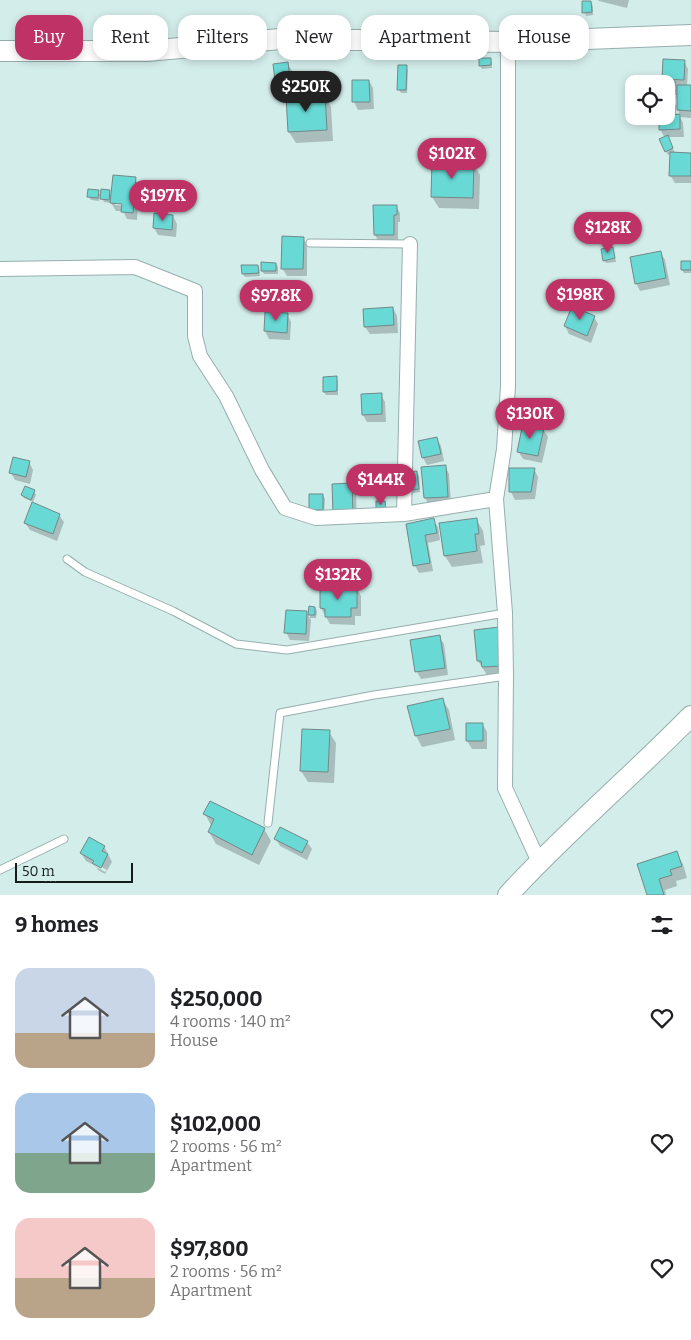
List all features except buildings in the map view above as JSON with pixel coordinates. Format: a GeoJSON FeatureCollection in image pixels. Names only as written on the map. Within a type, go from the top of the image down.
{"type":"FeatureCollection","features":[{"type":"Feature","properties":{"kind":"street"},"geometry":{"type":"LineString","coordinates":[[589,39],[691,35]]}},
{"type":"Feature","properties":{"kind":"street"},"geometry":{"type":"LineString","coordinates":[[0,51],[147,51],[280,38],[499,42]]}},
{"type":"Feature","properties":{"kind":"street"},"geometry":{"type":"LineString","coordinates":[[508,60],[508,386],[504,449],[496,499],[505,613],[505,788],[539,862]]}},
{"type":"Feature","properties":{"kind":"street"},"geometry":{"type":"LineString","coordinates":[[404,514],[410,244]]}},
{"type":"Feature","properties":{"kind":"street"},"geometry":{"type":"LineString","coordinates":[[0,269],[135,266],[195,291],[195,336],[200,356],[226,396],[262,470],[285,508],[316,518],[404,514],[496,499]]}},
{"type":"Feature","properties":{"kind":"street"},"geometry":{"type":"LineString","coordinates":[[508,895],[539,862],[691,716]]}},
{"type":"Feature","properties":{"kind":"lane"},"geometry":{"type":"LineString","coordinates":[[310,243],[410,244]]}},
{"type":"Feature","properties":{"kind":"lane"},"geometry":{"type":"LineString","coordinates":[[67,559],[85,572],[173,612],[236,644],[287,650],[505,613]]}},
{"type":"Feature","properties":{"kind":"lane"},"geometry":{"type":"LineString","coordinates":[[268,823],[280,713],[374,695],[506,676]]}},
{"type":"Feature","properties":{"kind":"lane"},"geometry":{"type":"LineString","coordinates":[[0,870],[64,839]]}}]}
